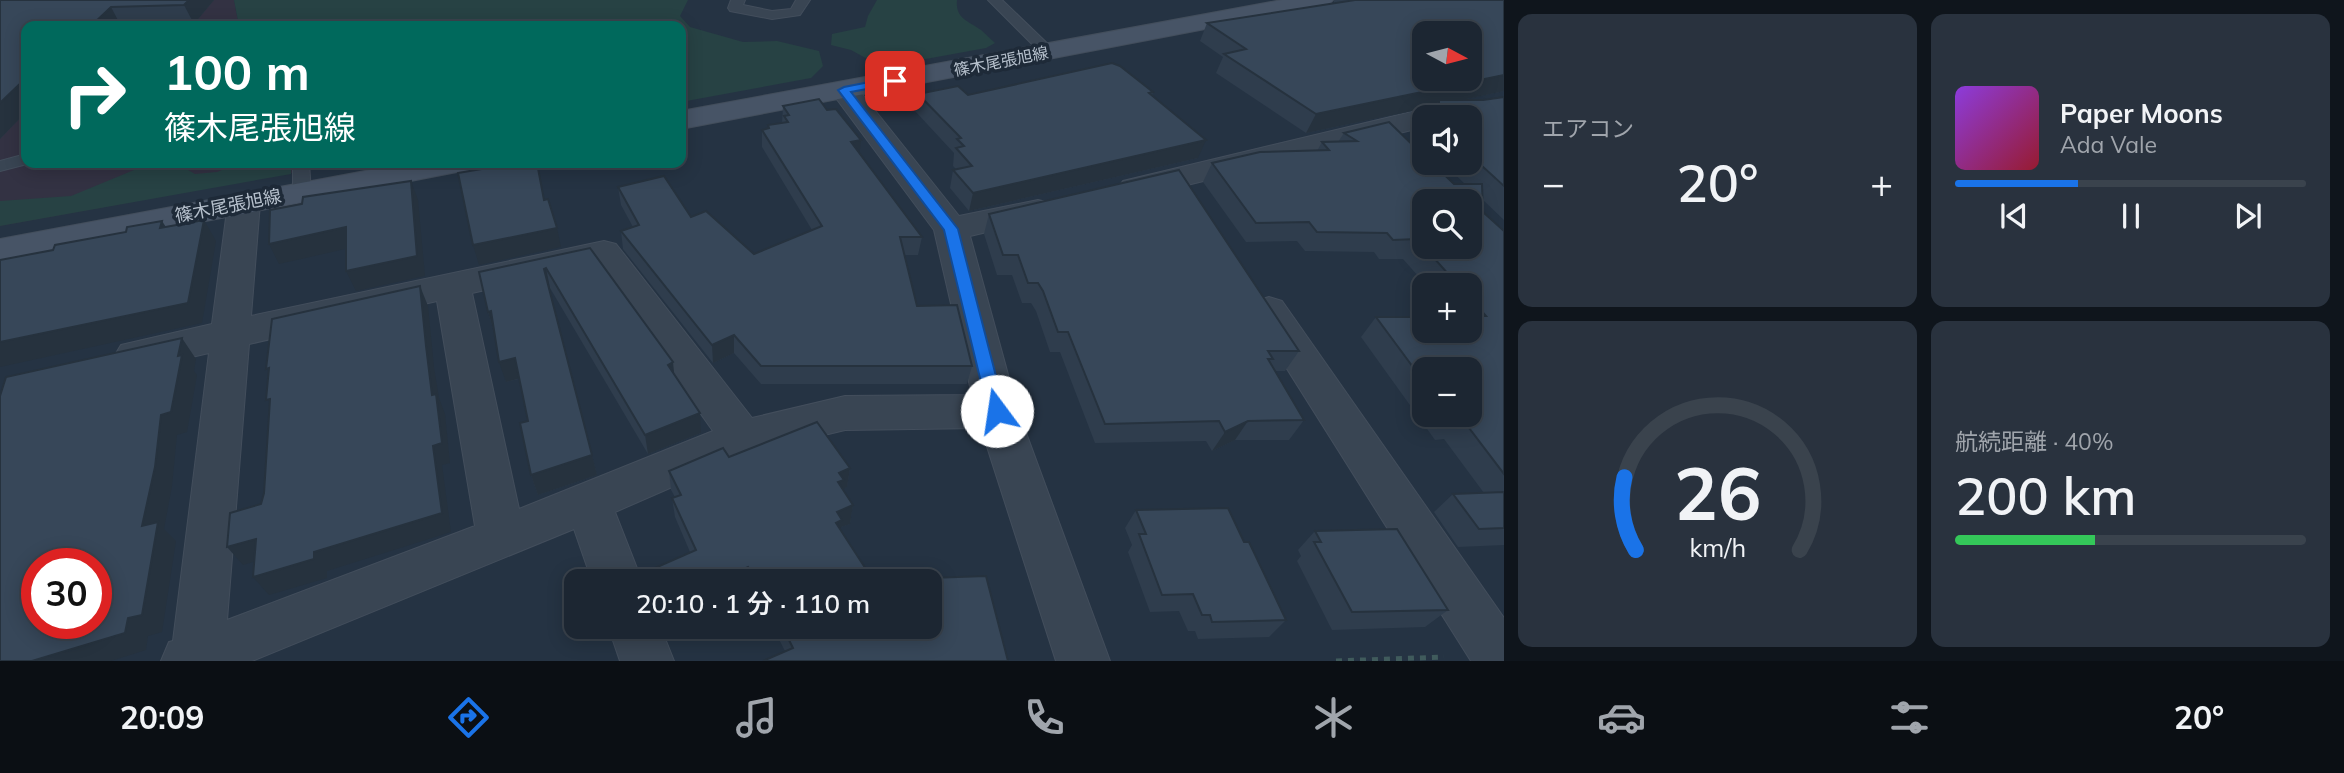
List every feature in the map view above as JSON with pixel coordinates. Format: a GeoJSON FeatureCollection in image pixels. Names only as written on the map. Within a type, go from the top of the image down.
{"type":"FeatureCollection","features":[{"type":"Feature","properties":{"kind":"main road","name":"篠木尾張旭線"},"geometry":{"type":"LineString","coordinates":[[686,119],[1321,0]]}},
{"type":"Feature","properties":{"kind":"main road","name":"篠木尾張旭線"},"geometry":{"type":"LineString","coordinates":[[0,250],[244,203],[302,177],[402,168]]}},
{"type":"Feature","properties":{"kind":"street"},"geometry":{"type":"LineString","coordinates":[[844,90],[951,229],[997,411],[1083,661]]}},
{"type":"Feature","properties":{"kind":"street"},"geometry":{"type":"LineString","coordinates":[[951,229],[1412,121]]}},
{"type":"Feature","properties":{"kind":"street"},"geometry":{"type":"LineString","coordinates":[[1384,127],[1412,154]]}},
{"type":"Feature","properties":{"kind":"street"},"geometry":{"type":"LineString","coordinates":[[1181,177],[1203,211]]}},
{"type":"Feature","properties":{"kind":"street"},"geometry":{"type":"LineString","coordinates":[[244,203],[193,659],[588,503],[742,438],[845,413],[997,411]]}},
{"type":"Feature","properties":{"kind":"street"},"geometry":{"type":"LineString","coordinates":[[95,364],[604,252],[742,438]]}},
{"type":"Feature","properties":{"kind":"street"},"geometry":{"type":"LineString","coordinates":[[1249,280],[1501,658]]}},
{"type":"Feature","properties":{"kind":"street"},"geometry":{"type":"LineString","coordinates":[[452,285],[501,537]]}},
{"type":"Feature","properties":{"kind":"street"},"geometry":{"type":"LineString","coordinates":[[588,503],[613,569]]}},
{"type":"Feature","properties":{"kind":"street"},"geometry":{"type":"LineString","coordinates":[[639,639],[647,661]]}},
{"type":"Feature","properties":{"kind":"lane"},"geometry":{"type":"LineString","coordinates":[[738,0],[735,8],[772,15],[795,12],[803,0]]}},
{"type":"Feature","properties":{"kind":"lane"},"geometry":{"type":"LineString","coordinates":[[995,0],[1048,52]]}},
{"type":"Feature","properties":{"kind":"lane"},"geometry":{"type":"LineString","coordinates":[[0,166],[21,160]]}},
{"type":"Feature","properties":{"kind":"path"},"geometry":{"type":"LineString","coordinates":[[1336,661],[1501,658]]}},
{"type":"Feature","properties":{"kind":"shaded area"},"geometry":{"type":"Polygon","coordinates":[[[0,0],[234,0],[238,21],[21,21],[21,168],[314,169],[0,226],[0,0]]]}},
{"type":"Feature","properties":{"kind":"green space"},"geometry":{"type":"Polygon","coordinates":[[[234,0],[688,0],[680,16],[685,21],[238,21],[234,0]]]}},
{"type":"Feature","properties":{"kind":"green space"},"geometry":{"type":"Polygon","coordinates":[[[877,0],[957,0],[961,15],[995,43],[986,48],[882,67],[851,50],[831,45],[832,34],[865,27],[877,0]]]}},
{"type":"Feature","properties":{"kind":"green space"},"geometry":{"type":"Polygon","coordinates":[[[686,23],[690,27],[743,42],[777,41],[819,51],[823,66],[811,78],[686,101],[686,23]]]}},
{"type":"Feature","properties":{"kind":"green space"},"geometry":{"type":"Polygon","coordinates":[[[139,168],[185,168],[195,174],[227,168],[291,168],[291,174],[0,226],[0,201],[71,196],[139,168]]]}},
{"type":"Feature","properties":{"kind":"building"},"geometry":{"type":"Polygon","coordinates":[[[0,0],[189,0],[184,5],[111,7],[96,21],[21,21],[21,83],[0,103],[0,0]]]}},
{"type":"Feature","properties":{"kind":"building"},"geometry":{"type":"Polygon","coordinates":[[[1355,0],[1504,0],[1504,75],[1482,80],[1482,21],[1412,21],[1412,91],[1427,91],[1316,114],[1224,54],[1246,49],[1207,23],[1355,0]]]}},
{"type":"Feature","properties":{"kind":"building"},"geometry":{"type":"Polygon","coordinates":[[[1112,63],[1120,66],[1153,92],[1149,93],[1206,140],[973,193],[953,170],[972,166],[956,148],[964,146],[957,139],[961,138],[918,94],[958,86],[968,95],[1112,63]]]}},
{"type":"Feature","properties":{"kind":"building"},"geometry":{"type":"Polygon","coordinates":[[[1504,97],[1504,186],[1482,166],[1482,105],[1439,105],[1439,100],[1504,97]]]}},
{"type":"Feature","properties":{"kind":"building"},"geometry":{"type":"Polygon","coordinates":[[[819,99],[827,110],[836,109],[861,140],[851,142],[922,237],[900,237],[917,306],[957,305],[972,366],[761,366],[734,335],[712,345],[621,231],[639,225],[618,187],[664,176],[691,217],[706,211],[754,254],[822,226],[762,130],[769,128],[768,125],[788,122],[784,116],[789,115],[783,106],[819,99]]]}},
{"type":"Feature","properties":{"kind":"building"},"geometry":{"type":"Polygon","coordinates":[[[1389,122],[1412,144],[1412,175],[1445,175],[1454,184],[1482,184],[1483,212],[1504,231],[1504,474],[1468,427],[1482,427],[1482,357],[1412,357],[1412,366],[1376,317],[1412,317],[1412,343],[1482,343],[1482,316],[1486,316],[1482,312],[1482,273],[1447,273],[1435,259],[1482,259],[1482,189],[1412,189],[1412,239],[1393,240],[1387,233],[1317,232],[1309,222],[1256,223],[1212,163],[1260,152],[1329,150],[1322,142],[1357,141],[1344,133],[1389,122]]]}},
{"type":"Feature","properties":{"kind":"building"},"geometry":{"type":"Polygon","coordinates":[[[488,168],[538,168],[544,200],[548,199],[557,228],[473,245],[458,173],[488,168]]]}},
{"type":"Feature","properties":{"kind":"building"},"geometry":{"type":"Polygon","coordinates":[[[1179,170],[1299,351],[1268,351],[1273,359],[1268,359],[1304,420],[1248,421],[1225,432],[1219,421],[1105,424],[1068,332],[1058,332],[1043,291],[1038,283],[1028,283],[1018,255],[1003,255],[989,214],[1179,170]]]}},
{"type":"Feature","properties":{"kind":"building"},"geometry":{"type":"Polygon","coordinates":[[[411,181],[417,256],[346,271],[346,227],[269,244],[270,210],[302,204],[303,197],[411,181]]]}},
{"type":"Feature","properties":{"kind":"building"},"geometry":{"type":"Polygon","coordinates":[[[204,220],[188,303],[0,342],[0,260],[53,250],[55,245],[126,232],[127,227],[162,221],[160,228],[204,220]]]}},
{"type":"Feature","properties":{"kind":"building"},"geometry":{"type":"Polygon","coordinates":[[[590,248],[673,362],[668,365],[700,413],[645,435],[546,268],[544,269],[592,455],[531,475],[520,423],[528,421],[515,358],[499,362],[491,311],[488,312],[479,272],[590,248]]]}},
{"type":"Feature","properties":{"kind":"building"},"geometry":{"type":"Polygon","coordinates":[[[420,286],[432,395],[436,394],[442,443],[433,446],[442,513],[314,552],[314,559],[253,577],[256,539],[227,547],[230,513],[261,504],[264,493],[270,399],[266,400],[269,368],[266,369],[272,319],[420,286]]]}},
{"type":"Feature","properties":{"kind":"building"},"geometry":{"type":"Polygon","coordinates":[[[182,338],[178,356],[182,355],[171,412],[161,415],[155,467],[142,526],[158,522],[142,615],[128,618],[125,633],[112,637],[112,548],[21,548],[21,639],[105,639],[32,661],[0,661],[0,396],[6,377],[182,338]]]}},
{"type":"Feature","properties":{"kind":"building"},"geometry":{"type":"Polygon","coordinates":[[[817,422],[850,468],[839,473],[844,480],[838,482],[853,505],[837,512],[842,520],[836,523],[866,569],[653,569],[696,550],[672,498],[681,495],[669,471],[723,448],[729,457],[817,422]]]}},
{"type":"Feature","properties":{"kind":"building"},"geometry":{"type":"Polygon","coordinates":[[[1504,492],[1504,528],[1479,529],[1453,494],[1504,492]]]}},
{"type":"Feature","properties":{"kind":"building"},"geometry":{"type":"Polygon","coordinates":[[[1228,508],[1244,542],[1249,542],[1286,620],[1212,622],[1210,615],[1202,615],[1193,594],[1162,595],[1139,534],[1146,534],[1136,510],[1228,508]]]}},
{"type":"Feature","properties":{"kind":"building"},"geometry":{"type":"Polygon","coordinates":[[[1397,529],[1448,610],[1352,612],[1314,542],[1321,542],[1315,531],[1397,529]]]}},
{"type":"Feature","properties":{"kind":"building"},"geometry":{"type":"Polygon","coordinates":[[[986,576],[1008,661],[763,661],[793,648],[788,639],[942,639],[942,578],[986,576]]]}},
{"type":"Feature","properties":{"kind":"route"},"geometry":{"type":"LineString","coordinates":[[895,81],[844,90],[951,229],[997,411]]}}]}
